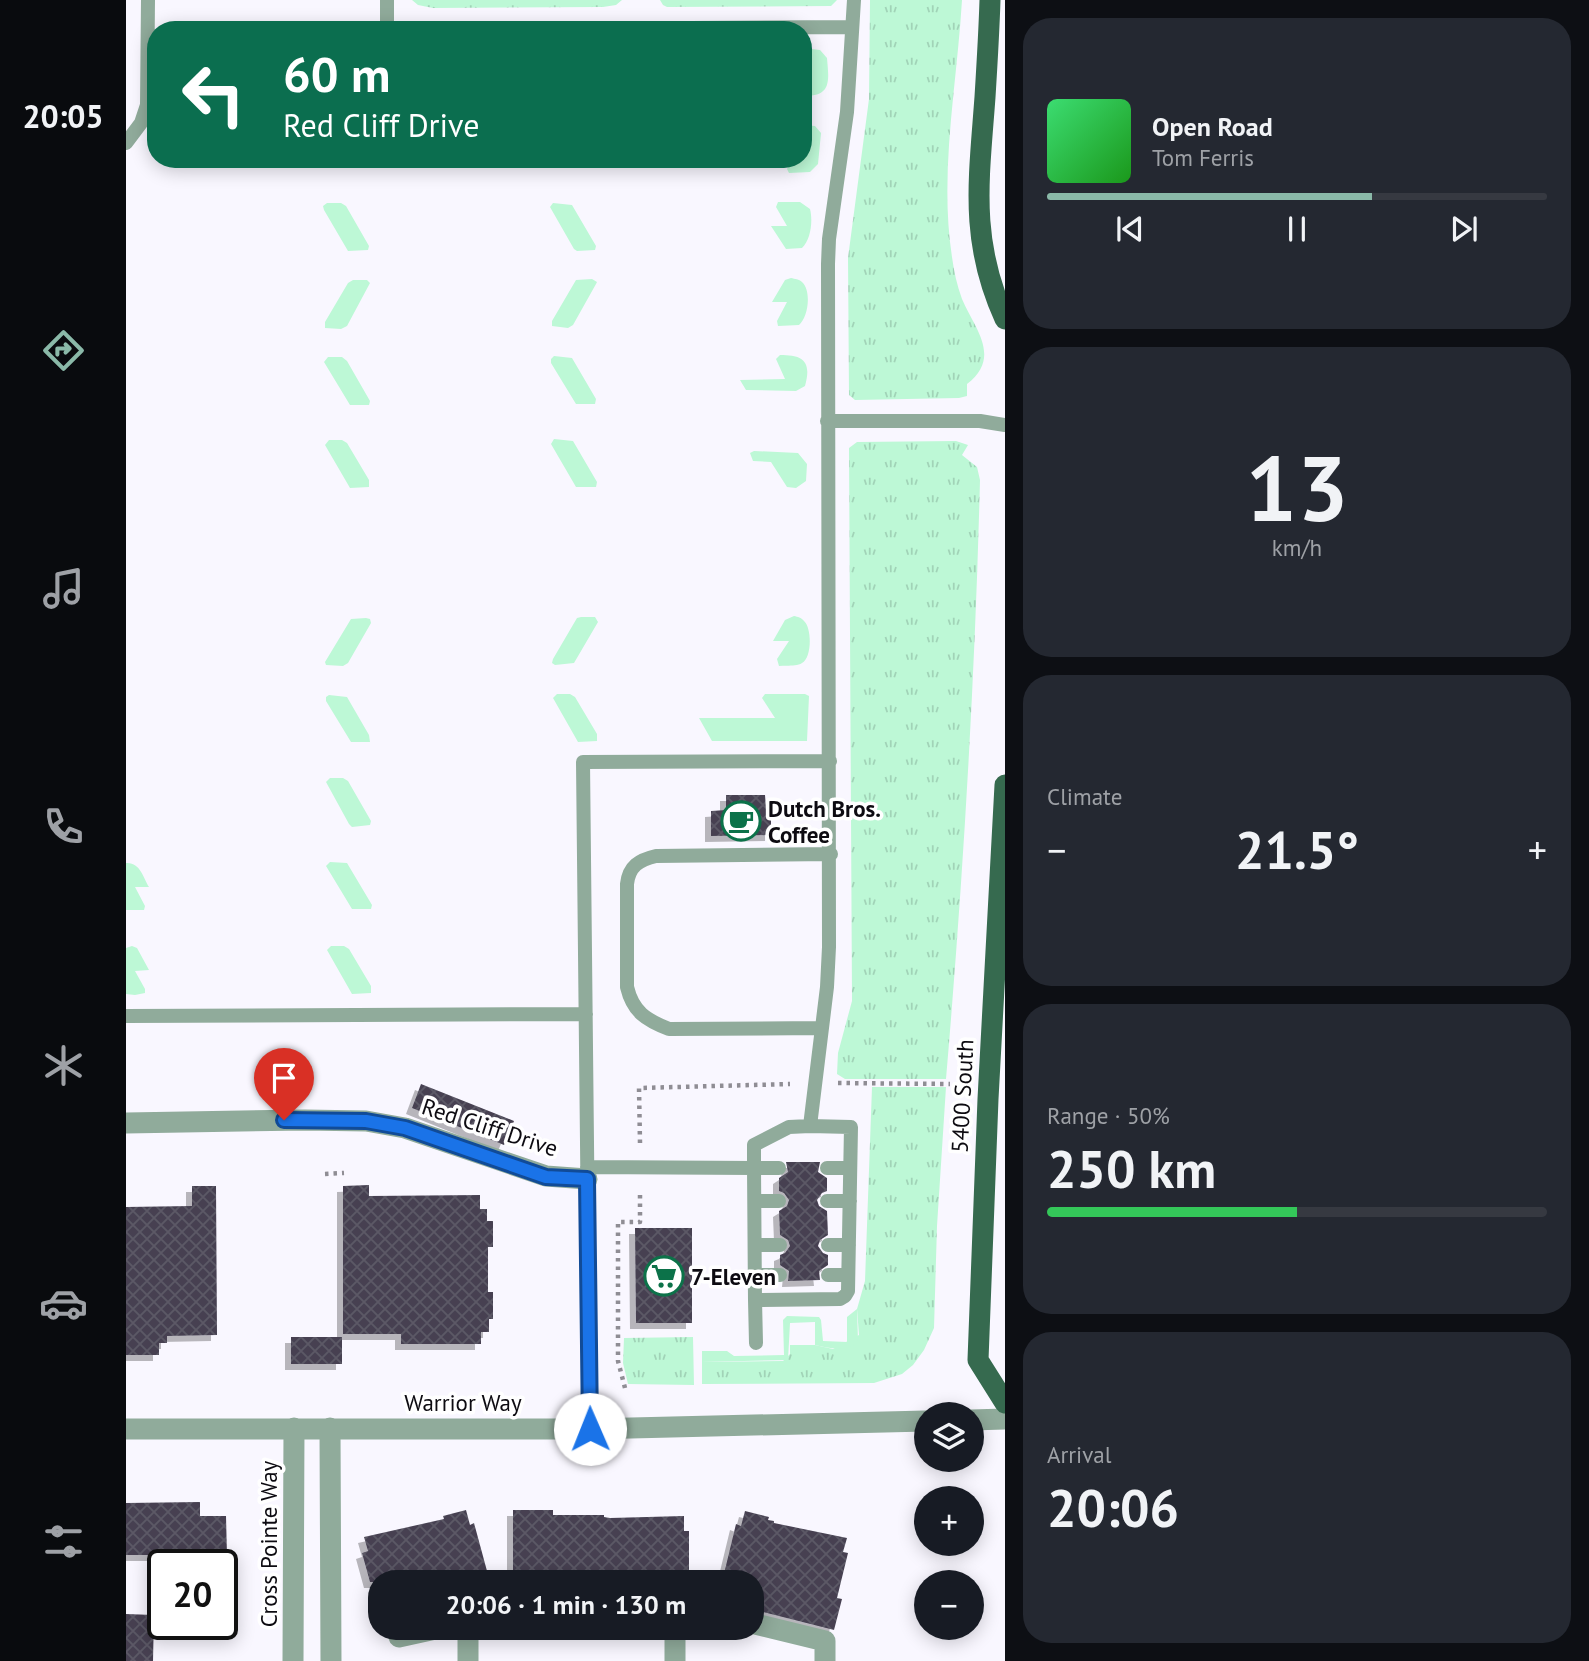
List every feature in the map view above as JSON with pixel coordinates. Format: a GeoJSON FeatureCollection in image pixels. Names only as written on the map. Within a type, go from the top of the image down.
{"type":"FeatureCollection","features":[{"type":"Feature","properties":{"kind":"main road"},"geometry":{"type":"LineString","coordinates":[[990,0],[979,174],[979,226],[985,266],[1004,319]]}},
{"type":"Feature","properties":{"kind":"main road","name":"5400 South"},"geometry":{"type":"LineString","coordinates":[[1004,785],[978,1360],[1004,1403]]}},
{"type":"Feature","properties":{"kind":"street","name":"Red Cliff Drive"},"geometry":{"type":"LineString","coordinates":[[126,1123],[366,1121],[426,1134],[546,1177],[587,1173]]}},
{"type":"Feature","properties":{"kind":"street"},"geometry":{"type":"LineString","coordinates":[[984,1420],[1004,1419]]}},
{"type":"Feature","properties":{"kind":"street","name":"Warrior Way"},"geometry":{"type":"LineString","coordinates":[[126,1429],[590,1429],[914,1421]]}},
{"type":"Feature","properties":{"kind":"street","name":"Cross Pointe Way"},"geometry":{"type":"LineString","coordinates":[[293,1661],[295,1428]]}},
{"type":"Feature","properties":{"kind":"street"},"geometry":{"type":"LineString","coordinates":[[330,1428],[331,1661]]}},
{"type":"Feature","properties":{"kind":"street"},"geometry":{"type":"LineString","coordinates":[[764,1628],[825,1651]]}},
{"type":"Feature","properties":{"kind":"street"},"geometry":{"type":"LineString","coordinates":[[468,1640],[468,1661]]}},
{"type":"Feature","properties":{"kind":"street"},"geometry":{"type":"LineString","coordinates":[[675,1640],[675,1661]]}},
{"type":"Feature","properties":{"kind":"lane"},"geometry":{"type":"LineString","coordinates":[[148,0],[151,21]]}},
{"type":"Feature","properties":{"kind":"lane"},"geometry":{"type":"LineString","coordinates":[[386,21],[387,0]]}},
{"type":"Feature","properties":{"kind":"lane"},"geometry":{"type":"LineString","coordinates":[[810,1126],[829,947],[831,854],[827,422],[829,239],[847,111],[853,0]]}},
{"type":"Feature","properties":{"kind":"lane"},"geometry":{"type":"LineString","coordinates":[[812,27],[851,27]]}},
{"type":"Feature","properties":{"kind":"lane"},"geometry":{"type":"LineString","coordinates":[[126,143],[145,114],[147,101]]}},
{"type":"Feature","properties":{"kind":"lane"},"geometry":{"type":"LineString","coordinates":[[827,422],[980,422],[1004,425]]}},
{"type":"Feature","properties":{"kind":"lane"},"geometry":{"type":"LineString","coordinates":[[590,1429],[583,762],[830,761]]}},
{"type":"Feature","properties":{"kind":"lane"},"geometry":{"type":"LineString","coordinates":[[822,1028],[669,1028],[651,1022],[630,1002],[626,987],[626,884],[628,874],[635,865],[643,859],[656,856],[831,854]]}},
{"type":"Feature","properties":{"kind":"lane"},"geometry":{"type":"LineString","coordinates":[[126,1016],[586,1014]]}},
{"type":"Feature","properties":{"kind":"lane"},"geometry":{"type":"LineString","coordinates":[[755,1300],[840,1299],[848,1291],[851,1127],[789,1127],[754,1145],[755,1300],[756,1343]]}},
{"type":"Feature","properties":{"kind":"lane"},"geometry":{"type":"LineString","coordinates":[[587,1173],[779,1168]]}},
{"type":"Feature","properties":{"kind":"lane"},"geometry":{"type":"LineString","coordinates":[[827,1168],[850,1168]]}},
{"type":"Feature","properties":{"kind":"lane"},"geometry":{"type":"LineString","coordinates":[[755,1201],[779,1201]]}},
{"type":"Feature","properties":{"kind":"lane"},"geometry":{"type":"LineString","coordinates":[[827,1201],[850,1201]]}},
{"type":"Feature","properties":{"kind":"lane"},"geometry":{"type":"LineString","coordinates":[[755,1245],[780,1245]]}},
{"type":"Feature","properties":{"kind":"lane"},"geometry":{"type":"LineString","coordinates":[[828,1245],[849,1245]]}},
{"type":"Feature","properties":{"kind":"lane"},"geometry":{"type":"LineString","coordinates":[[755,1275],[780,1275]]}},
{"type":"Feature","properties":{"kind":"lane"},"geometry":{"type":"LineString","coordinates":[[828,1275],[848,1275]]}},
{"type":"Feature","properties":{"kind":"path"},"geometry":{"type":"LineString","coordinates":[[837,1083],[950,1084]]}},
{"type":"Feature","properties":{"kind":"path"},"geometry":{"type":"LineString","coordinates":[[640,1143],[639,1088],[790,1084]]}},
{"type":"Feature","properties":{"kind":"path"},"geometry":{"type":"LineString","coordinates":[[325,1174],[344,1173]]}},
{"type":"Feature","properties":{"kind":"path"},"geometry":{"type":"LineString","coordinates":[[625,1388],[618,1361],[618,1223],[640,1223],[640,1193]]}},
{"type":"Feature","properties":{"kind":"green space"},"geometry":{"type":"Polygon","coordinates":[[[412,0],[622,0],[616,5],[603,7],[433,8],[418,5],[412,0]]]}},
{"type":"Feature","properties":{"kind":"green space"},"geometry":{"type":"Polygon","coordinates":[[[660,0],[837,0],[831,6],[667,7],[660,0]]]}},
{"type":"Feature","properties":{"kind":"green space"},"geometry":{"type":"Polygon","coordinates":[[[870,0],[962,0],[948,161],[948,225],[957,284],[979,332],[984,353],[983,364],[967,384],[967,396],[959,398],[855,400],[849,395],[848,258],[869,99],[870,0]]]}},
{"type":"Feature","properties":{"kind":"green space"},"geometry":{"type":"Polygon","coordinates":[[[812,49],[820,50],[827,58],[827,86],[819,94],[812,96],[812,49]]]}},
{"type":"Feature","properties":{"kind":"green space"},"geometry":{"type":"Polygon","coordinates":[[[812,126],[815,126],[821,133],[818,164],[810,172],[789,173],[787,169],[812,168],[812,126]]]}},
{"type":"Feature","properties":{"kind":"green space"},"geometry":{"type":"Polygon","coordinates":[[[778,202],[800,202],[810,209],[810,230],[802,248],[786,249],[771,226],[787,226],[776,207],[778,202]]]}},
{"type":"Feature","properties":{"kind":"green space"},"geometry":{"type":"Polygon","coordinates":[[[327,203],[341,203],[346,206],[369,246],[368,250],[348,251],[324,210],[323,206],[327,203]]]}},
{"type":"Feature","properties":{"kind":"green space"},"geometry":{"type":"Polygon","coordinates":[[[553,203],[572,205],[596,246],[595,250],[574,249],[550,207],[553,203]]]}},
{"type":"Feature","properties":{"kind":"green space"},"geometry":{"type":"Polygon","coordinates":[[[592,279],[597,282],[573,325],[568,328],[552,326],[552,321],[576,280],[592,279]]]}},
{"type":"Feature","properties":{"kind":"green space"},"geometry":{"type":"Polygon","coordinates":[[[353,280],[367,280],[370,283],[347,326],[341,329],[325,328],[325,322],[348,283],[353,280]]]}},
{"type":"Feature","properties":{"kind":"green space"},"geometry":{"type":"Polygon","coordinates":[[[785,280],[800,280],[805,286],[807,311],[799,325],[778,326],[777,321],[787,302],[772,302],[785,280]]]}},
{"type":"Feature","properties":{"kind":"green space"},"geometry":{"type":"Polygon","coordinates":[[[780,355],[795,356],[804,361],[807,371],[805,386],[796,391],[746,390],[740,380],[785,379],[776,359],[780,355]]]}},
{"type":"Feature","properties":{"kind":"green space"},"geometry":{"type":"Polygon","coordinates":[[[554,356],[572,358],[596,399],[595,404],[576,404],[551,363],[554,356]]]}},
{"type":"Feature","properties":{"kind":"green space"},"geometry":{"type":"Polygon","coordinates":[[[328,357],[342,357],[347,361],[370,401],[369,405],[350,405],[324,362],[328,357]]]}},
{"type":"Feature","properties":{"kind":"green space"},"geometry":{"type":"Polygon","coordinates":[[[554,439],[573,441],[597,482],[596,487],[576,487],[551,444],[554,439]]]}},
{"type":"Feature","properties":{"kind":"green space"},"geometry":{"type":"Polygon","coordinates":[[[329,440],[342,440],[347,443],[369,480],[369,487],[350,488],[325,445],[329,440]]]}},
{"type":"Feature","properties":{"kind":"green space"},"geometry":{"type":"Polygon","coordinates":[[[956,441],[968,445],[962,455],[977,467],[980,480],[968,780],[946,1079],[845,1079],[837,1074],[838,1053],[852,1001],[849,448],[857,442],[956,441]]]}},
{"type":"Feature","properties":{"kind":"green space"},"geometry":{"type":"Polygon","coordinates":[[[750,453],[798,453],[807,464],[806,481],[796,488],[787,487],[771,462],[753,461],[750,453]]]}},
{"type":"Feature","properties":{"kind":"green space"},"geometry":{"type":"Polygon","coordinates":[[[794,616],[807,625],[810,643],[808,655],[800,664],[779,666],[777,659],[789,641],[773,641],[785,620],[794,616]]]}},
{"type":"Feature","properties":{"kind":"green space"},"geometry":{"type":"Polygon","coordinates":[[[595,617],[598,622],[574,663],[555,665],[552,663],[553,659],[577,618],[595,617]]]}},
{"type":"Feature","properties":{"kind":"green space"},"geometry":{"type":"Polygon","coordinates":[[[351,619],[370,619],[371,623],[348,663],[343,666],[326,665],[325,662],[351,619]]]}},
{"type":"Feature","properties":{"kind":"green space"},"geometry":{"type":"Polygon","coordinates":[[[557,694],[570,694],[575,697],[597,734],[597,741],[578,742],[553,698],[557,694]]]}},
{"type":"Feature","properties":{"kind":"green space"},"geometry":{"type":"Polygon","coordinates":[[[765,694],[809,696],[807,741],[712,741],[699,718],[775,718],[762,698],[765,694]]]}},
{"type":"Feature","properties":{"kind":"green space"},"geometry":{"type":"Polygon","coordinates":[[[329,695],[347,697],[369,735],[370,742],[351,742],[326,701],[329,695]]]}},
{"type":"Feature","properties":{"kind":"green space"},"geometry":{"type":"Polygon","coordinates":[[[330,778],[343,778],[348,781],[371,821],[370,825],[352,827],[349,824],[326,782],[330,778]]]}},
{"type":"Feature","properties":{"kind":"green space"},"geometry":{"type":"Polygon","coordinates":[[[330,862],[347,863],[372,905],[371,909],[352,909],[326,866],[330,862]]]}},
{"type":"Feature","properties":{"kind":"green space"},"geometry":{"type":"Polygon","coordinates":[[[126,863],[138,868],[149,887],[135,887],[145,906],[144,910],[126,910],[126,863]]]}},
{"type":"Feature","properties":{"kind":"green space"},"geometry":{"type":"Polygon","coordinates":[[[331,946],[344,946],[349,949],[371,986],[371,993],[352,994],[327,950],[331,946]]]}},
{"type":"Feature","properties":{"kind":"green space"},"geometry":{"type":"Polygon","coordinates":[[[126,948],[137,948],[149,970],[135,971],[145,993],[135,995],[126,994],[126,948]]]}},
{"type":"Feature","properties":{"kind":"green space"},"geometry":{"type":"Polygon","coordinates":[[[872,1087],[946,1087],[934,1328],[924,1350],[902,1374],[874,1383],[702,1384],[702,1362],[783,1361],[790,1354],[790,1345],[815,1345],[833,1349],[859,1335],[857,1309],[865,1281],[872,1087]]]}},
{"type":"Feature","properties":{"kind":"green space"},"geometry":{"type":"Polygon","coordinates":[[[857,1309],[858,1341],[849,1347],[838,1349],[815,1345],[815,1322],[790,1323],[788,1360],[702,1362],[702,1351],[727,1351],[734,1356],[784,1355],[783,1320],[787,1316],[819,1317],[823,1341],[847,1342],[847,1317],[857,1309]]]}},
{"type":"Feature","properties":{"kind":"green space"},"geometry":{"type":"Polygon","coordinates":[[[693,1337],[694,1385],[628,1384],[623,1363],[624,1338],[693,1337]]]}},
{"type":"Feature","properties":{"kind":"building","name":"Dutch Bros. Coffee"},"geometry":{"type":"Polygon","coordinates":[[[726,795],[765,795],[766,809],[771,809],[771,835],[711,836],[711,811],[726,810],[726,795]]]}},
{"type":"Feature","properties":{"kind":"building"},"geometry":{"type":"Polygon","coordinates":[[[421,1084],[514,1121],[504,1145],[412,1108],[421,1084]]]}},
{"type":"Feature","properties":{"kind":"building","name":"7-Eleven"},"geometry":{"type":"Polygon","coordinates":[[[786,1162],[820,1162],[818,1172],[827,1178],[827,1191],[817,1200],[819,1206],[827,1211],[828,1235],[820,1240],[818,1246],[828,1255],[828,1265],[819,1271],[820,1280],[788,1281],[789,1271],[780,1265],[780,1255],[790,1246],[788,1240],[780,1235],[779,1211],[787,1206],[789,1200],[779,1191],[779,1178],[788,1172],[786,1162]]]}},
{"type":"Feature","properties":{"kind":"building"},"geometry":{"type":"Polygon","coordinates":[[[369,1185],[369,1196],[480,1195],[480,1209],[487,1209],[487,1221],[493,1221],[493,1247],[488,1247],[488,1292],[493,1292],[493,1319],[489,1319],[489,1332],[481,1332],[481,1344],[401,1344],[401,1334],[343,1334],[343,1186],[369,1185]]]}},
{"type":"Feature","properties":{"kind":"building"},"geometry":{"type":"Polygon","coordinates":[[[192,1186],[216,1186],[217,1335],[167,1336],[167,1343],[159,1343],[159,1355],[126,1355],[126,1207],[192,1206],[192,1186]]]}},
{"type":"Feature","properties":{"kind":"building","name":"7-Eleven"},"geometry":{"type":"Polygon","coordinates":[[[635,1228],[692,1228],[692,1323],[636,1323],[635,1228]]]}},
{"type":"Feature","properties":{"kind":"building"},"geometry":{"type":"Polygon","coordinates":[[[291,1337],[342,1337],[342,1364],[291,1364],[291,1337]]]}},
{"type":"Feature","properties":{"kind":"building"},"geometry":{"type":"Polygon","coordinates":[[[200,1502],[200,1516],[226,1516],[227,1549],[147,1549],[147,1555],[126,1555],[126,1503],[200,1502]]]}},
{"type":"Feature","properties":{"kind":"building"},"geometry":{"type":"Polygon","coordinates":[[[466,1510],[470,1525],[474,1523],[487,1570],[368,1570],[368,1575],[362,1553],[368,1551],[364,1537],[444,1519],[443,1516],[466,1510]]]}},
{"type":"Feature","properties":{"kind":"building"},"geometry":{"type":"Polygon","coordinates":[[[513,1510],[553,1510],[553,1515],[604,1515],[610,1518],[684,1516],[684,1531],[689,1531],[689,1570],[513,1570],[513,1510]]]}},
{"type":"Feature","properties":{"kind":"building"},"geometry":{"type":"Polygon","coordinates":[[[745,1511],[769,1517],[768,1520],[774,1523],[847,1538],[843,1552],[848,1553],[837,1598],[842,1599],[834,1630],[764,1612],[764,1570],[725,1570],[736,1524],[741,1526],[745,1511]]]}},
{"type":"Feature","properties":{"kind":"building"},"geometry":{"type":"Polygon","coordinates":[[[126,1614],[147,1615],[147,1640],[153,1640],[153,1661],[126,1661],[126,1614]]]}},
{"type":"Feature","properties":{"kind":"place","name":"Dutch Bros. Coffee"},"geometry":{"type":"Point","coordinates":[741,821]}},
{"type":"Feature","properties":{"kind":"place","name":"7-Eleven"},"geometry":{"type":"Point","coordinates":[664,1276]}},
{"type":"Feature","properties":{"kind":"route"},"geometry":{"type":"LineString","coordinates":[[284,1120],[366,1121],[405,1128],[546,1177],[587,1179],[590,1429]]}}]}
